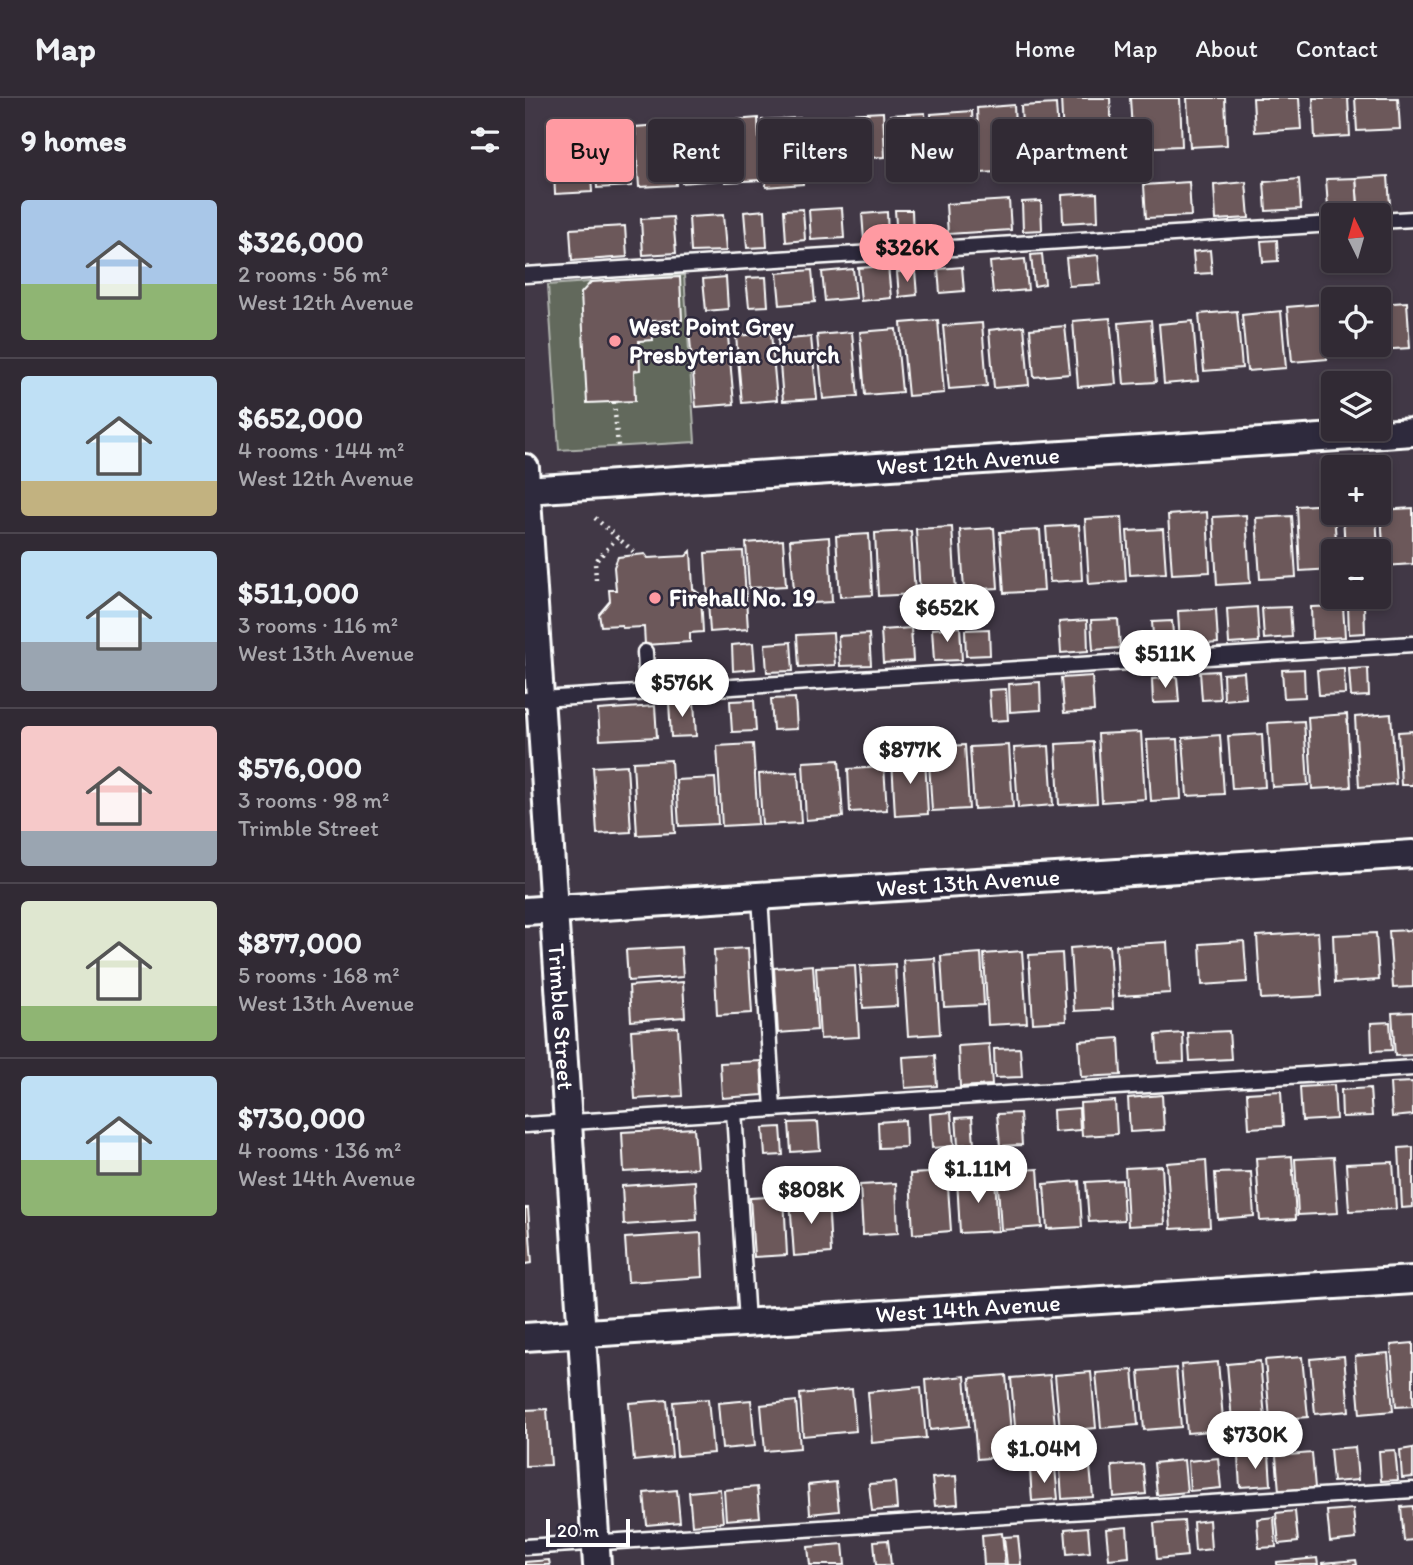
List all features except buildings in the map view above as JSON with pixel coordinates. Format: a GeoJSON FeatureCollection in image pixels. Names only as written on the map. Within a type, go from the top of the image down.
{"type":"FeatureCollection","features":[{"type":"Feature","properties":{"kind":"street","name":"West 12th Avenue"},"geometry":{"type":"LineString","coordinates":[[526,483],[1413,432]]}},
{"type":"Feature","properties":{"kind":"street","name":"Trimble Street"},"geometry":{"type":"LineString","coordinates":[[526,483],[533,699],[554,910],[597,1554]]}},
{"type":"Feature","properties":{"kind":"street","name":"West 13th Avenue"},"geometry":{"type":"LineString","coordinates":[[525,911],[1413,854]]}},
{"type":"Feature","properties":{"kind":"street","name":"West 14th Avenue"},"geometry":{"type":"LineString","coordinates":[[525,1337],[1413,1280]]}},
{"type":"Feature","properties":{"kind":"lane"},"geometry":{"type":"LineString","coordinates":[[1391,220],[1413,219]]}},
{"type":"Feature","properties":{"kind":"lane"},"geometry":{"type":"LineString","coordinates":[[525,275],[1321,225]]}},
{"type":"Feature","properties":{"kind":"lane"},"geometry":{"type":"LineString","coordinates":[[533,699],[1413,644]]}},
{"type":"Feature","properties":{"kind":"lane"},"geometry":{"type":"LineString","coordinates":[[645,652],[647,692]]}},
{"type":"Feature","properties":{"kind":"lane"},"geometry":{"type":"LineString","coordinates":[[760,896],[773,1109]]}},
{"type":"Feature","properties":{"kind":"lane"},"geometry":{"type":"LineString","coordinates":[[525,1125],[1413,1068]]}},
{"type":"Feature","properties":{"kind":"lane"},"geometry":{"type":"LineString","coordinates":[[734,1111],[747,1323]]}},
{"type":"Feature","properties":{"kind":"lane"},"geometry":{"type":"LineString","coordinates":[[525,1547],[597,1554],[1413,1490]]}},
{"type":"Feature","properties":{"kind":"path"},"geometry":{"type":"LineString","coordinates":[[614,402],[618,446]]}},
{"type":"Feature","properties":{"kind":"path"},"geometry":{"type":"LineString","coordinates":[[595,518],[634,552]]}},
{"type":"Feature","properties":{"kind":"path"},"geometry":{"type":"LineString","coordinates":[[596,580],[595,562],[617,538]]}},
{"type":"Feature","properties":{"kind":"green space"},"geometry":{"type":"Polygon","coordinates":[[[684,275],[695,442],[559,450],[548,285],[684,275]]]}},
{"type":"Feature","properties":{"kind":"place","name":"West Point Grey Presbyterian Church"},"geometry":{"type":"Point","coordinates":[615,341]}},
{"type":"Feature","properties":{"kind":"place","name":"Firehall No. 19"},"geometry":{"type":"Point","coordinates":[655,598]}}]}
